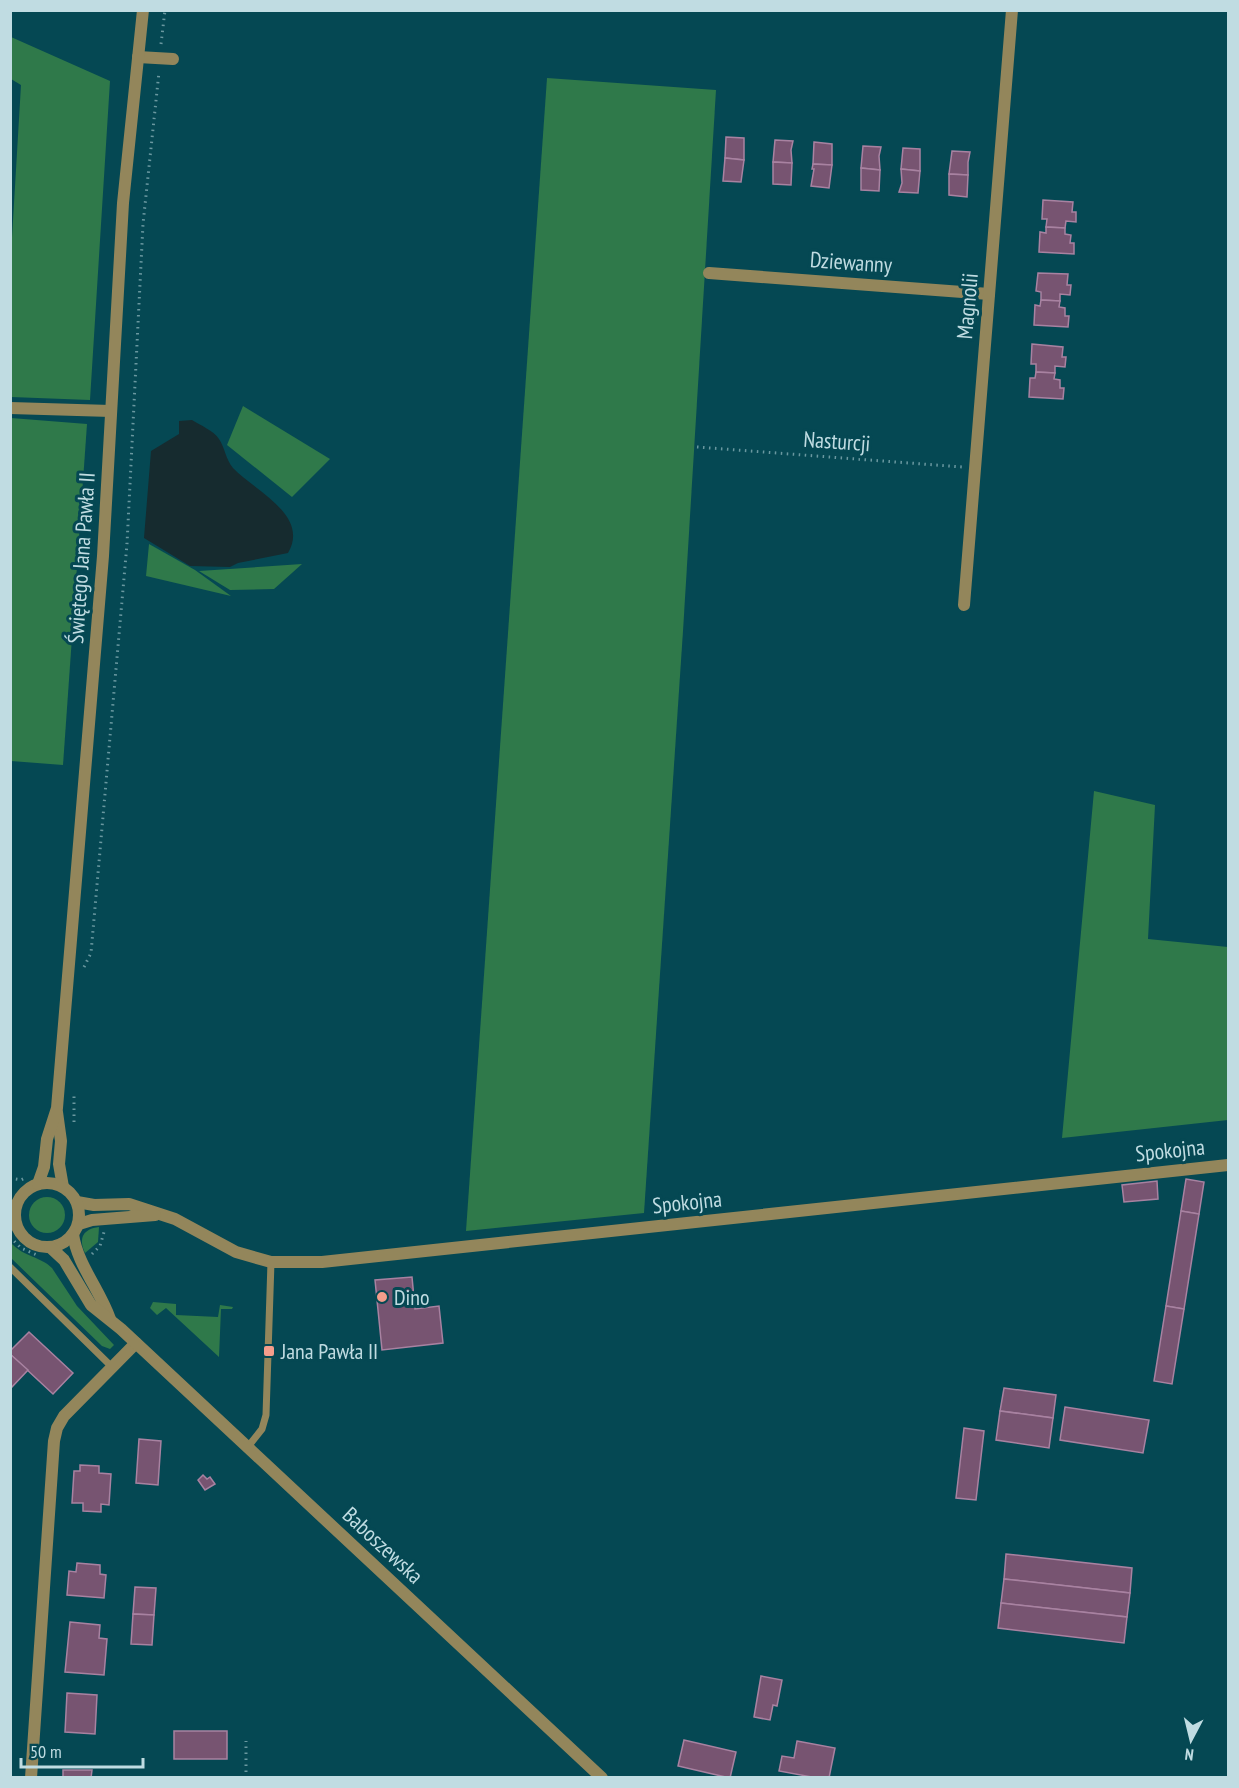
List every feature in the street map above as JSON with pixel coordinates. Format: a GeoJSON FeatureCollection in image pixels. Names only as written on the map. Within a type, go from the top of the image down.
{"type":"FeatureCollection","features":[{"type":"Feature","properties":{"kind":"street","name":"Świętego Jana Pawła II"},"geometry":{"type":"LineString","coordinates":[[63,1186],[60,1174],[61,1141],[57,1108],[104,556],[123,203],[143,10]]}},
{"type":"Feature","properties":{"kind":"street","name":"Magnolii"},"geometry":{"type":"LineString","coordinates":[[964,604],[1012,10]]}},
{"type":"Feature","properties":{"kind":"street"},"geometry":{"type":"LineString","coordinates":[[138,57],[166,59]]}},
{"type":"Feature","properties":{"kind":"street","name":"Dziewanny"},"geometry":{"type":"LineString","coordinates":[[709,273],[989,294]]}},
{"type":"Feature","properties":{"kind":"street"},"geometry":{"type":"LineString","coordinates":[[10,408],[111,411]]}},
{"type":"Feature","properties":{"kind":"street","name":"Świętego Jana Pawła II"},"geometry":{"type":"LineString","coordinates":[[38,1184],[44,1167],[47,1139],[57,1108]]}},
{"type":"Feature","properties":{"kind":"street","name":"Spokojna"},"geometry":{"type":"LineString","coordinates":[[77,1202],[94,1205],[129,1203],[174,1219],[236,1252],[272,1262],[322,1262],[1228,1165]]}},
{"type":"Feature","properties":{"kind":"street"},"geometry":{"type":"LineString","coordinates":[[55,1183],[63,1186],[77,1202],[80,1215],[76,1229],[59,1245],[50,1247],[32,1243],[20,1231],[13,1212],[16,1206],[25,1191],[38,1184],[55,1183]]}},
{"type":"Feature","properties":{"kind":"street"},"geometry":{"type":"LineString","coordinates":[[10,1188],[25,1191]]}},
{"type":"Feature","properties":{"kind":"street","name":"Spokojna"},"geometry":{"type":"LineString","coordinates":[[76,1229],[103,1219],[159,1214]]}},
{"type":"Feature","properties":{"kind":"street","name":"Baboszewska"},"geometry":{"type":"LineString","coordinates":[[76,1229],[75,1245],[103,1298],[111,1320]]}},
{"type":"Feature","properties":{"kind":"street","name":"Baboszewska"},"geometry":{"type":"LineString","coordinates":[[50,1247],[64,1260],[92,1305],[136,1343],[602,1778]]}},
{"type":"Feature","properties":{"kind":"street"},"geometry":{"type":"LineString","coordinates":[[31,1778],[54,1441],[57,1428],[63,1416],[136,1343]]}},
{"type":"Feature","properties":{"kind":"lane"},"geometry":{"type":"LineString","coordinates":[[248,1448],[262,1429],[267,1415],[272,1262]]}},
{"type":"Feature","properties":{"kind":"lane"},"geometry":{"type":"LineString","coordinates":[[10,1267],[112,1367]]}},
{"type":"Feature","properties":{"kind":"path"},"geometry":{"type":"LineString","coordinates":[[83,967],[91,953],[126,554],[143,224],[166,59],[165,10]]}},
{"type":"Feature","properties":{"kind":"path","name":"Nasturcji"},"geometry":{"type":"LineString","coordinates":[[697,447],[975,468]]}},
{"type":"Feature","properties":{"kind":"path"},"geometry":{"type":"LineString","coordinates":[[74,1089],[74,1122]]}},
{"type":"Feature","properties":{"kind":"path"},"geometry":{"type":"LineString","coordinates":[[81,1260],[95,1252],[100,1246],[104,1232],[103,1219]]}},
{"type":"Feature","properties":{"kind":"path"},"geometry":{"type":"LineString","coordinates":[[246,1741],[246,1778]]}},
{"type":"Feature","properties":{"kind":"green space"},"geometry":{"type":"Polygon","coordinates":[[[11,37],[110,81],[90,400],[11,397],[11,254],[21,85],[11,79],[11,37]]]}},
{"type":"Feature","properties":{"kind":"green space"},"geometry":{"type":"Polygon","coordinates":[[[547,78],[716,90],[644,1213],[466,1231],[547,78]]]}},
{"type":"Feature","properties":{"kind":"green space"},"geometry":{"type":"Polygon","coordinates":[[[243,406],[330,459],[292,497],[227,445],[243,406]]]}},
{"type":"Feature","properties":{"kind":"green space"},"geometry":{"type":"Polygon","coordinates":[[[11,418],[87,424],[63,765],[11,761],[11,418]]]}},
{"type":"Feature","properties":{"kind":"green space"},"geometry":{"type":"Polygon","coordinates":[[[149,544],[195,570],[231,596],[146,576],[149,544]]]}},
{"type":"Feature","properties":{"kind":"green space"},"geometry":{"type":"Polygon","coordinates":[[[302,564],[274,589],[230,590],[199,571],[302,564]]]}},
{"type":"Feature","properties":{"kind":"green space"},"geometry":{"type":"Polygon","coordinates":[[[1094,791],[1155,805],[1148,939],[1228,947],[1228,1120],[1062,1138],[1094,791]]]}},
{"type":"Feature","properties":{"kind":"green space"},"geometry":{"type":"Polygon","coordinates":[[[47,1197],[60,1202],[65,1215],[60,1228],[47,1233],[34,1228],[29,1215],[34,1202],[47,1197]]]}},
{"type":"Feature","properties":{"kind":"green space"},"geometry":{"type":"Polygon","coordinates":[[[99,1227],[98,1242],[85,1253],[82,1243],[83,1235],[99,1227]]]}},
{"type":"Feature","properties":{"kind":"green space"},"geometry":{"type":"Polygon","coordinates":[[[10,1242],[21,1251],[52,1268],[77,1306],[114,1345],[110,1349],[102,1346],[11,1258],[10,1242]]]}},
{"type":"Feature","properties":{"kind":"green space"},"geometry":{"type":"Polygon","coordinates":[[[153,1302],[176,1304],[176,1315],[218,1317],[220,1305],[233,1307],[232,1309],[221,1309],[219,1357],[166,1308],[157,1315],[150,1308],[153,1302]]]}},
{"type":"Feature","properties":{"kind":"water"},"geometry":{"type":"Polygon","coordinates":[[[192,420],[217,436],[233,468],[286,515],[292,527],[293,539],[288,553],[238,563],[230,567],[190,566],[144,538],[151,451],[179,434],[179,421],[192,420]]]}},
{"type":"Feature","properties":{"kind":"building"},"geometry":{"type":"Polygon","coordinates":[[[726,137],[744,138],[744,160],[725,158],[726,137]]]}},
{"type":"Feature","properties":{"kind":"building"},"geometry":{"type":"Polygon","coordinates":[[[775,140],[793,141],[792,163],[773,162],[775,140]]]}},
{"type":"Feature","properties":{"kind":"building"},"geometry":{"type":"Polygon","coordinates":[[[814,142],[832,144],[832,165],[813,164],[814,142]]]}},
{"type":"Feature","properties":{"kind":"building"},"geometry":{"type":"Polygon","coordinates":[[[863,146],[881,147],[880,170],[861,168],[863,146]]]}},
{"type":"Feature","properties":{"kind":"building"},"geometry":{"type":"Polygon","coordinates":[[[903,148],[920,149],[920,171],[901,169],[903,148]]]}},
{"type":"Feature","properties":{"kind":"building"},"geometry":{"type":"Polygon","coordinates":[[[952,151],[970,152],[968,175],[949,174],[952,151]]]}},
{"type":"Feature","properties":{"kind":"building"},"geometry":{"type":"Polygon","coordinates":[[[725,158],[744,160],[741,182],[723,181],[725,158]]]}},
{"type":"Feature","properties":{"kind":"building"},"geometry":{"type":"Polygon","coordinates":[[[773,162],[792,163],[791,185],[773,184],[773,162]]]}},
{"type":"Feature","properties":{"kind":"building"},"geometry":{"type":"Polygon","coordinates":[[[813,164],[832,165],[829,188],[811,186],[813,164]]]}},
{"type":"Feature","properties":{"kind":"building"},"geometry":{"type":"Polygon","coordinates":[[[861,168],[880,170],[879,191],[861,190],[861,168]]]}},
{"type":"Feature","properties":{"kind":"building"},"geometry":{"type":"Polygon","coordinates":[[[901,169],[920,171],[918,193],[899,192],[902,183],[901,169]]]}},
{"type":"Feature","properties":{"kind":"building"},"geometry":{"type":"Polygon","coordinates":[[[949,174],[968,175],[967,197],[949,195],[949,174]]]}},
{"type":"Feature","properties":{"kind":"building"},"geometry":{"type":"Polygon","coordinates":[[[1043,200],[1073,202],[1072,212],[1076,212],[1076,222],[1066,221],[1065,228],[1046,227],[1047,219],[1042,219],[1043,200]]]}},
{"type":"Feature","properties":{"kind":"building"},"geometry":{"type":"Polygon","coordinates":[[[1046,227],[1065,228],[1065,234],[1071,235],[1070,243],[1074,243],[1074,254],[1039,252],[1040,232],[1046,233],[1046,227]]]}},
{"type":"Feature","properties":{"kind":"building"},"geometry":{"type":"Polygon","coordinates":[[[1038,273],[1068,274],[1067,285],[1071,285],[1070,295],[1060,294],[1060,301],[1041,300],[1041,292],[1036,291],[1038,273]]]}},
{"type":"Feature","properties":{"kind":"building"},"geometry":{"type":"Polygon","coordinates":[[[1041,300],[1060,301],[1059,307],[1065,308],[1065,316],[1069,316],[1068,327],[1034,325],[1035,305],[1040,306],[1041,300]]]}},
{"type":"Feature","properties":{"kind":"building"},"geometry":{"type":"Polygon","coordinates":[[[1032,344],[1063,347],[1062,357],[1066,357],[1065,367],[1055,366],[1055,373],[1036,372],[1036,364],[1031,364],[1032,344]]]}},
{"type":"Feature","properties":{"kind":"building"},"geometry":{"type":"Polygon","coordinates":[[[1036,372],[1055,373],[1054,379],[1060,380],[1060,388],[1064,388],[1063,399],[1029,397],[1030,378],[1035,378],[1036,372]]]}},
{"type":"Feature","properties":{"kind":"building"},"geometry":{"type":"Polygon","coordinates":[[[1186,1179],[1204,1182],[1199,1214],[1181,1211],[1186,1179]]]}},
{"type":"Feature","properties":{"kind":"building"},"geometry":{"type":"Polygon","coordinates":[[[1157,1181],[1158,1199],[1124,1202],[1122,1185],[1157,1181]]]}},
{"type":"Feature","properties":{"kind":"building"},"geometry":{"type":"Polygon","coordinates":[[[1181,1211],[1199,1214],[1184,1309],[1166,1306],[1181,1211]]]}},
{"type":"Feature","properties":{"kind":"building"},"geometry":{"type":"Polygon","coordinates":[[[412,1277],[415,1309],[439,1306],[443,1343],[382,1350],[375,1280],[412,1277]]]}},
{"type":"Feature","properties":{"kind":"building"},"geometry":{"type":"Polygon","coordinates":[[[1166,1306],[1184,1309],[1172,1384],[1154,1381],[1166,1306]]]}},
{"type":"Feature","properties":{"kind":"building"},"geometry":{"type":"Polygon","coordinates":[[[29,1332],[73,1373],[53,1394],[10,1354],[10,1351],[29,1332]]]}},
{"type":"Feature","properties":{"kind":"building"},"geometry":{"type":"Polygon","coordinates":[[[10,1354],[28,1370],[10,1389],[10,1354]]]}},
{"type":"Feature","properties":{"kind":"building"},"geometry":{"type":"Polygon","coordinates":[[[1004,1388],[1056,1395],[1053,1418],[1000,1411],[1004,1388]]]}},
{"type":"Feature","properties":{"kind":"building"},"geometry":{"type":"Polygon","coordinates":[[[1065,1407],[1149,1420],[1143,1453],[1060,1440],[1065,1407]]]}},
{"type":"Feature","properties":{"kind":"building"},"geometry":{"type":"Polygon","coordinates":[[[1000,1411],[1053,1418],[1049,1448],[996,1440],[1000,1411]]]}},
{"type":"Feature","properties":{"kind":"building"},"geometry":{"type":"Polygon","coordinates":[[[964,1428],[984,1431],[976,1500],[956,1498],[964,1428]]]}},
{"type":"Feature","properties":{"kind":"building"},"geometry":{"type":"Polygon","coordinates":[[[139,1439],[161,1441],[158,1485],[136,1483],[139,1439]]]}},
{"type":"Feature","properties":{"kind":"building"},"geometry":{"type":"Polygon","coordinates":[[[80,1465],[99,1466],[99,1473],[111,1474],[109,1505],[101,1504],[101,1512],[83,1511],[83,1503],[72,1503],[74,1471],[80,1471],[80,1465]]]}},
{"type":"Feature","properties":{"kind":"building"},"geometry":{"type":"Polygon","coordinates":[[[203,1475],[207,1479],[210,1477],[215,1484],[205,1490],[198,1480],[203,1475]]]}},
{"type":"Feature","properties":{"kind":"building"},"geometry":{"type":"Polygon","coordinates":[[[1006,1554],[1132,1568],[1130,1593],[1004,1579],[1006,1554]]]}},
{"type":"Feature","properties":{"kind":"building"},"geometry":{"type":"Polygon","coordinates":[[[77,1563],[100,1565],[100,1574],[106,1575],[104,1598],[67,1595],[69,1571],[76,1572],[77,1563]]]}},
{"type":"Feature","properties":{"kind":"building"},"geometry":{"type":"Polygon","coordinates":[[[1004,1579],[1130,1593],[1127,1617],[1001,1603],[1004,1579]]]}},
{"type":"Feature","properties":{"kind":"building"},"geometry":{"type":"Polygon","coordinates":[[[135,1587],[156,1588],[154,1615],[133,1614],[135,1587]]]}},
{"type":"Feature","properties":{"kind":"building"},"geometry":{"type":"Polygon","coordinates":[[[1001,1603],[1127,1617],[1124,1643],[998,1628],[1001,1603]]]}},
{"type":"Feature","properties":{"kind":"building"},"geometry":{"type":"Polygon","coordinates":[[[133,1614],[154,1615],[152,1645],[131,1644],[133,1614]]]}},
{"type":"Feature","properties":{"kind":"building"},"geometry":{"type":"Polygon","coordinates":[[[70,1622],[100,1625],[99,1638],[107,1639],[104,1675],[65,1672],[70,1622]]]}},
{"type":"Feature","properties":{"kind":"building"},"geometry":{"type":"Polygon","coordinates":[[[761,1676],[782,1680],[777,1706],[773,1705],[770,1720],[754,1717],[761,1676]]]}},
{"type":"Feature","properties":{"kind":"building"},"geometry":{"type":"Polygon","coordinates":[[[67,1693],[97,1695],[95,1734],[65,1732],[67,1693]]]}},
{"type":"Feature","properties":{"kind":"building"},"geometry":{"type":"Polygon","coordinates":[[[174,1731],[227,1731],[227,1759],[174,1759],[174,1731]]]}},
{"type":"Feature","properties":{"kind":"building"},"geometry":{"type":"Polygon","coordinates":[[[684,1740],[736,1752],[730,1778],[678,1766],[684,1740]]]}},
{"type":"Feature","properties":{"kind":"building"},"geometry":{"type":"Polygon","coordinates":[[[797,1741],[835,1748],[829,1778],[779,1771],[782,1756],[794,1758],[797,1741]]]}},
{"type":"Feature","properties":{"kind":"building"},"geometry":{"type":"Polygon","coordinates":[[[63,1770],[92,1770],[91,1778],[63,1778],[63,1770]]]}},
{"type":"Feature","properties":{"kind":"place","name":"Dino"},"geometry":{"type":"Point","coordinates":[382,1297]}},
{"type":"Feature","properties":{"kind":"place","name":"Jana Pawła II"},"geometry":{"type":"Point","coordinates":[269,1351]}}]}
